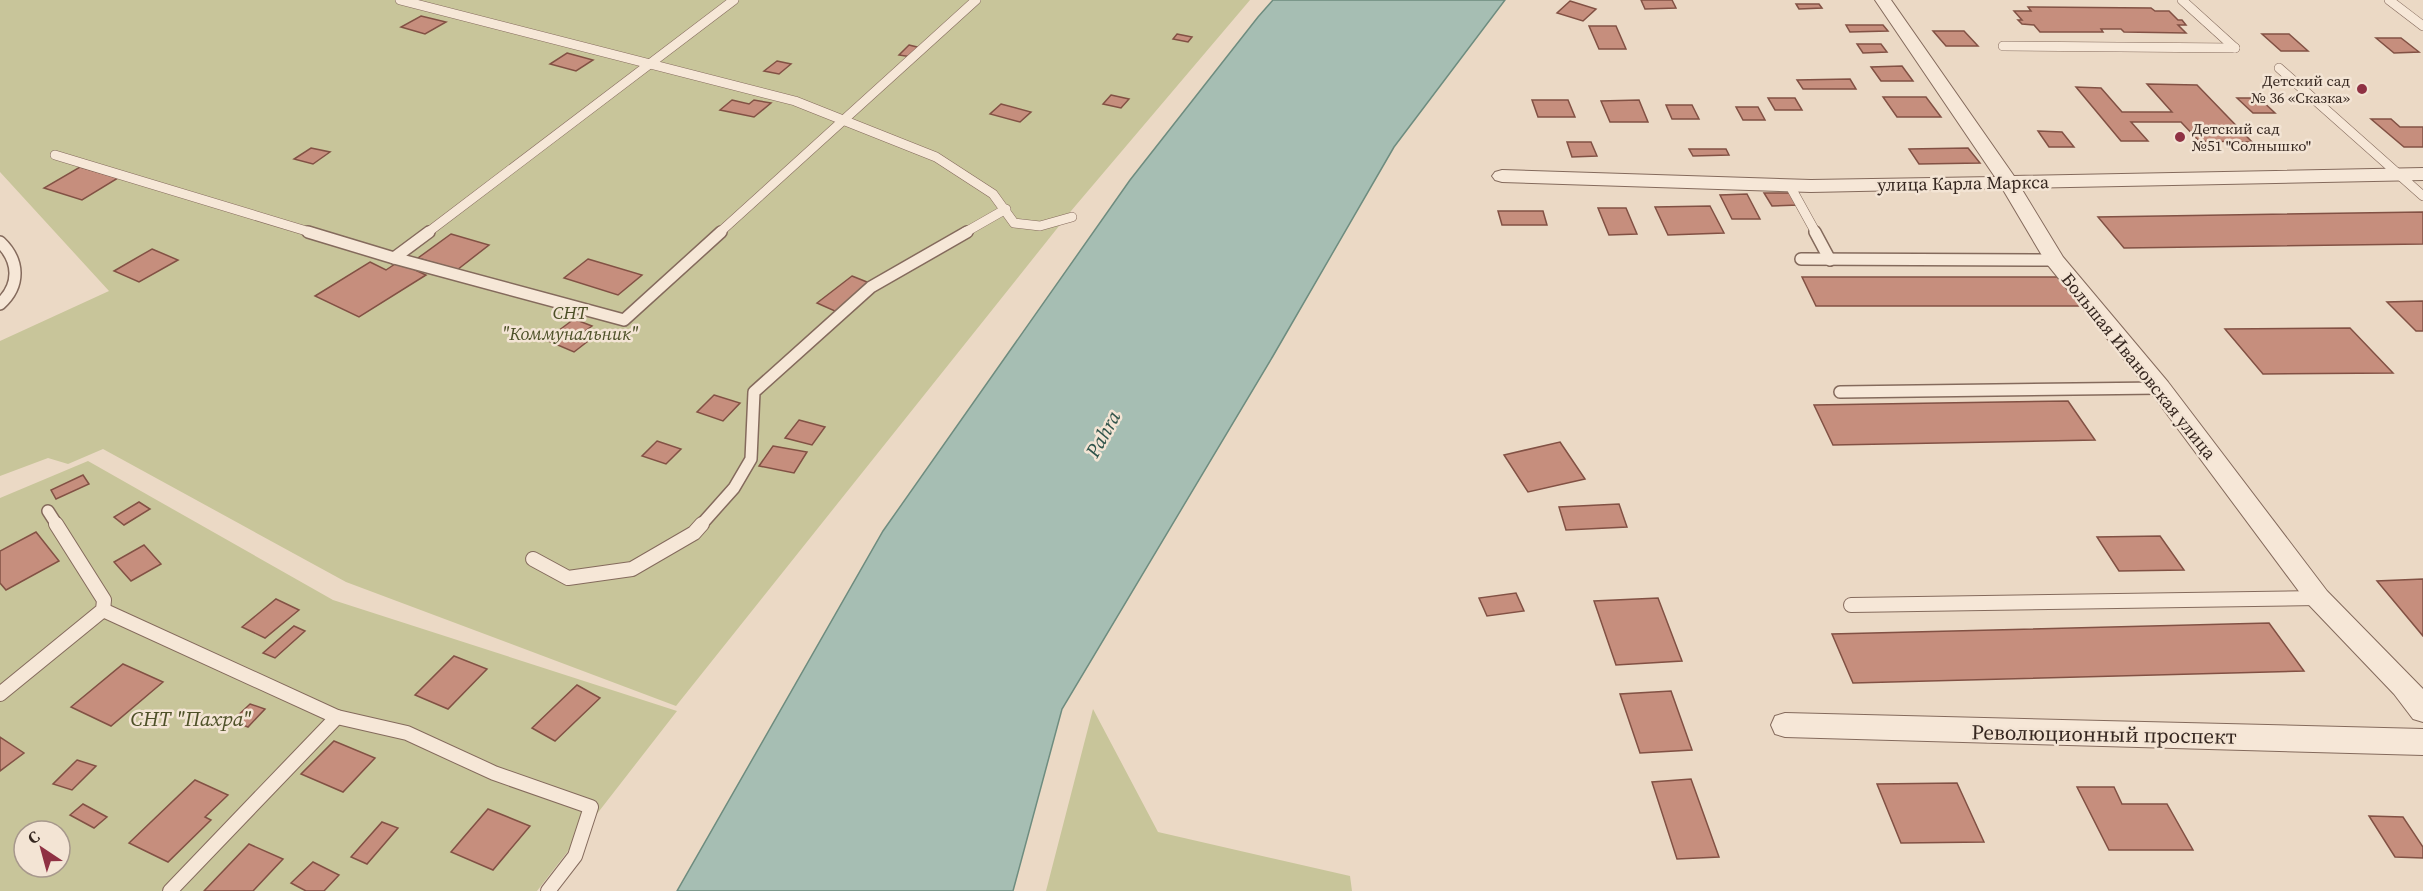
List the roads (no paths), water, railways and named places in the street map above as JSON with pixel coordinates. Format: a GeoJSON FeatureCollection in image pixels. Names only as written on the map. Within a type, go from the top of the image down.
{"type":"FeatureCollection","features":[{"type":"Feature","properties":{"kind":"street","name":"Большая Ивановская улица"},"geometry":{"type":"LineString","coordinates":[[1883,0],[2009,183],[2054,260],[2160,388],[2318,598],[2404,686],[2423,710]]}},
{"type":"Feature","properties":{"kind":"street","name":"улица Карла Маркса"},"geometry":{"type":"LineString","coordinates":[[1502,176],[1790,186],[2423,174]]}},
{"type":"Feature","properties":{"kind":"street","name":"Революционный проспект"},"geometry":{"type":"LineString","coordinates":[[1785,725],[2423,742]]}},
{"type":"Feature","properties":{"kind":"lane"},"geometry":{"type":"LineString","coordinates":[[400,0],[795,102],[936,158],[962,172],[993,194],[1014,223],[1040,225],[1072,217]]}},
{"type":"Feature","properties":{"kind":"lane"},"geometry":{"type":"LineString","coordinates":[[394,258],[734,0]]}},
{"type":"Feature","properties":{"kind":"lane"},"geometry":{"type":"LineString","coordinates":[[55,155],[394,258],[624,320],[976,0]]}},
{"type":"Feature","properties":{"kind":"lane"},"geometry":{"type":"LineString","coordinates":[[2003,46],[2235,48],[2182,0]]}},
{"type":"Feature","properties":{"kind":"lane"},"geometry":{"type":"LineString","coordinates":[[2389,0],[2423,26]]}},
{"type":"Feature","properties":{"kind":"lane"},"geometry":{"type":"LineString","coordinates":[[2279,68],[2423,196]]}},
{"type":"Feature","properties":{"kind":"lane"},"geometry":{"type":"LineString","coordinates":[[1790,186],[1830,260]]}},
{"type":"Feature","properties":{"kind":"lane"},"geometry":{"type":"LineString","coordinates":[[533,559],[568,578],[632,569],[694,533],[734,488],[751,459],[754,392],[871,287],[1006,209]]}},
{"type":"Feature","properties":{"kind":"lane"},"geometry":{"type":"LineString","coordinates":[[0,242],[13,258],[15,278],[5,300],[0,304]]}},
{"type":"Feature","properties":{"kind":"lane"},"geometry":{"type":"LineString","coordinates":[[1801,259],[2054,260]]}},
{"type":"Feature","properties":{"kind":"lane"},"geometry":{"type":"LineString","coordinates":[[1840,392],[2160,388]]}},
{"type":"Feature","properties":{"kind":"lane"},"geometry":{"type":"LineString","coordinates":[[0,694],[103,610],[104,600],[48,511]]}},
{"type":"Feature","properties":{"kind":"lane"},"geometry":{"type":"LineString","coordinates":[[1851,605],[2318,598]]}},
{"type":"Feature","properties":{"kind":"lane"},"geometry":{"type":"LineString","coordinates":[[103,610],[337,717],[406,734],[494,773],[591,807],[575,856],[548,891]]}},
{"type":"Feature","properties":{"kind":"lane"},"geometry":{"type":"LineString","coordinates":[[170,891],[337,717]]}},
{"type":"Feature","properties":{"kind":"water","name":"Pahra"},"geometry":{"type":"Polygon","coordinates":[[[1273,0],[1505,0],[1394,147],[1273,356],[1062,709],[1013,891],[677,891],[883,531],[1130,180],[1273,0]]]}},
{"type":"Feature","properties":{"kind":"place","name":"Детский сад № 36 «Сказка»"},"geometry":{"type":"Point","coordinates":[2362,89]}},
{"type":"Feature","properties":{"kind":"place","name":"Детский сад №51 \"Солнышко\""},"geometry":{"type":"Point","coordinates":[2180,137]}},
{"type":"Feature","properties":{"kind":"park label","name":"СНТ \"Коммунальник\""},"geometry":{"type":"Point","coordinates":[570,322]}},
{"type":"Feature","properties":{"kind":"park label","name":"СНТ \"Пахра\""},"geometry":{"type":"Point","coordinates":[191,718]}}]}
